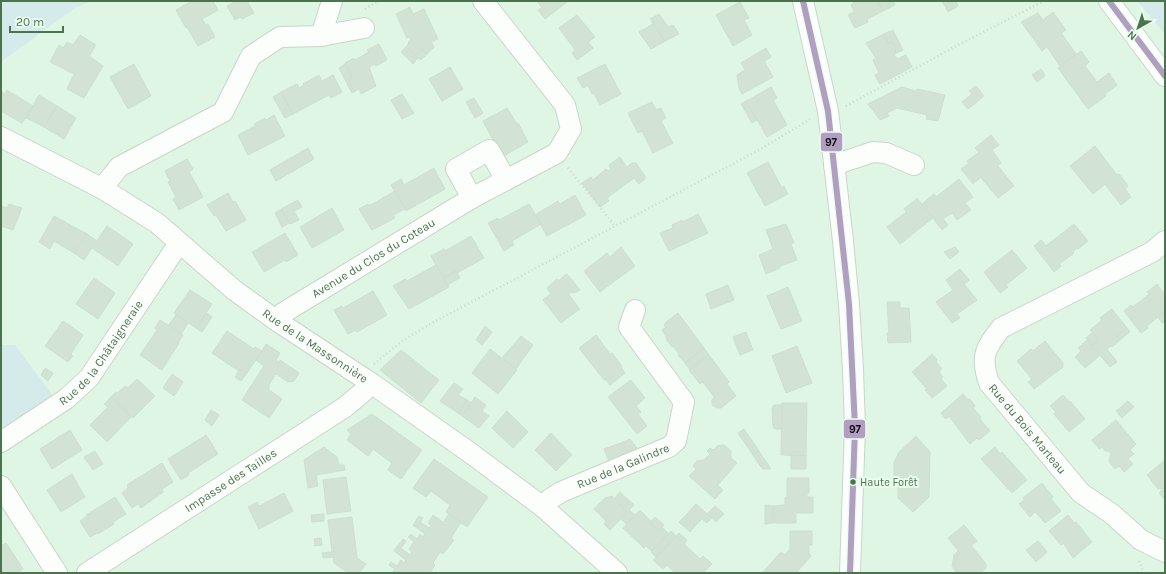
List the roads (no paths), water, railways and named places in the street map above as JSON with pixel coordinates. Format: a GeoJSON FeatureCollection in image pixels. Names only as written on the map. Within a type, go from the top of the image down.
{"type":"FeatureCollection","features":[{"type":"Feature","properties":{"kind":"street"},"geometry":{"type":"LineString","coordinates":[[321,36],[332,1]]}},
{"type":"Feature","properties":{"kind":"street","name":"Avenue du Clos du Coteau"},"geometry":{"type":"LineString","coordinates":[[277,321],[283,313],[472,198],[557,153],[571,129],[565,105],[483,1]]}},
{"type":"Feature","properties":{"kind":"street"},"geometry":{"type":"LineString","coordinates":[[803,1],[828,111],[843,241],[853,370],[855,427],[850,573]]}},
{"type":"Feature","properties":{"kind":"street"},"geometry":{"type":"LineString","coordinates":[[1109,1],[1165,76]]}},
{"type":"Feature","properties":{"kind":"street"},"geometry":{"type":"LineString","coordinates":[[103,189],[119,167],[223,112],[251,56],[280,37],[321,36],[364,28]]}},
{"type":"Feature","properties":{"kind":"street","name":"Rue de la Massonnière"},"geometry":{"type":"LineString","coordinates":[[1,137],[103,189],[157,223],[234,290],[277,321],[365,380],[543,507],[617,573]]}},
{"type":"Feature","properties":{"kind":"street"},"geometry":{"type":"LineString","coordinates":[[472,198],[456,169],[489,150],[506,180]]}},
{"type":"Feature","properties":{"kind":"street"},"geometry":{"type":"LineString","coordinates":[[834,165],[873,152],[886,153],[914,165]]}},
{"type":"Feature","properties":{"kind":"street","name":"Rue du Bois Marteau"},"geometry":{"type":"LineString","coordinates":[[1165,241],[1152,252],[1001,328],[990,342],[984,355],[985,369],[989,383],[1081,493],[1112,514],[1141,540],[1165,552]]}},
{"type":"Feature","properties":{"kind":"street","name":"Rue de la Châtaigneraie"},"geometry":{"type":"LineString","coordinates":[[1,442],[66,400],[89,378],[179,243]]}},
{"type":"Feature","properties":{"kind":"street","name":"Rue de la Galindre"},"geometry":{"type":"LineString","coordinates":[[543,507],[550,499],[561,492],[669,447],[676,441],[684,402],[629,327],[635,310]]}},
{"type":"Feature","properties":{"kind":"street","name":"Impasse des Tailles"},"geometry":{"type":"LineString","coordinates":[[87,573],[344,407],[363,392],[365,380]]}},
{"type":"Feature","properties":{"kind":"street"},"geometry":{"type":"LineString","coordinates":[[1,486],[57,573]]}},
{"type":"Feature","properties":{"kind":"place","name":"Haute Forêt"},"geometry":{"type":"Point","coordinates":[853,482]}}]}
